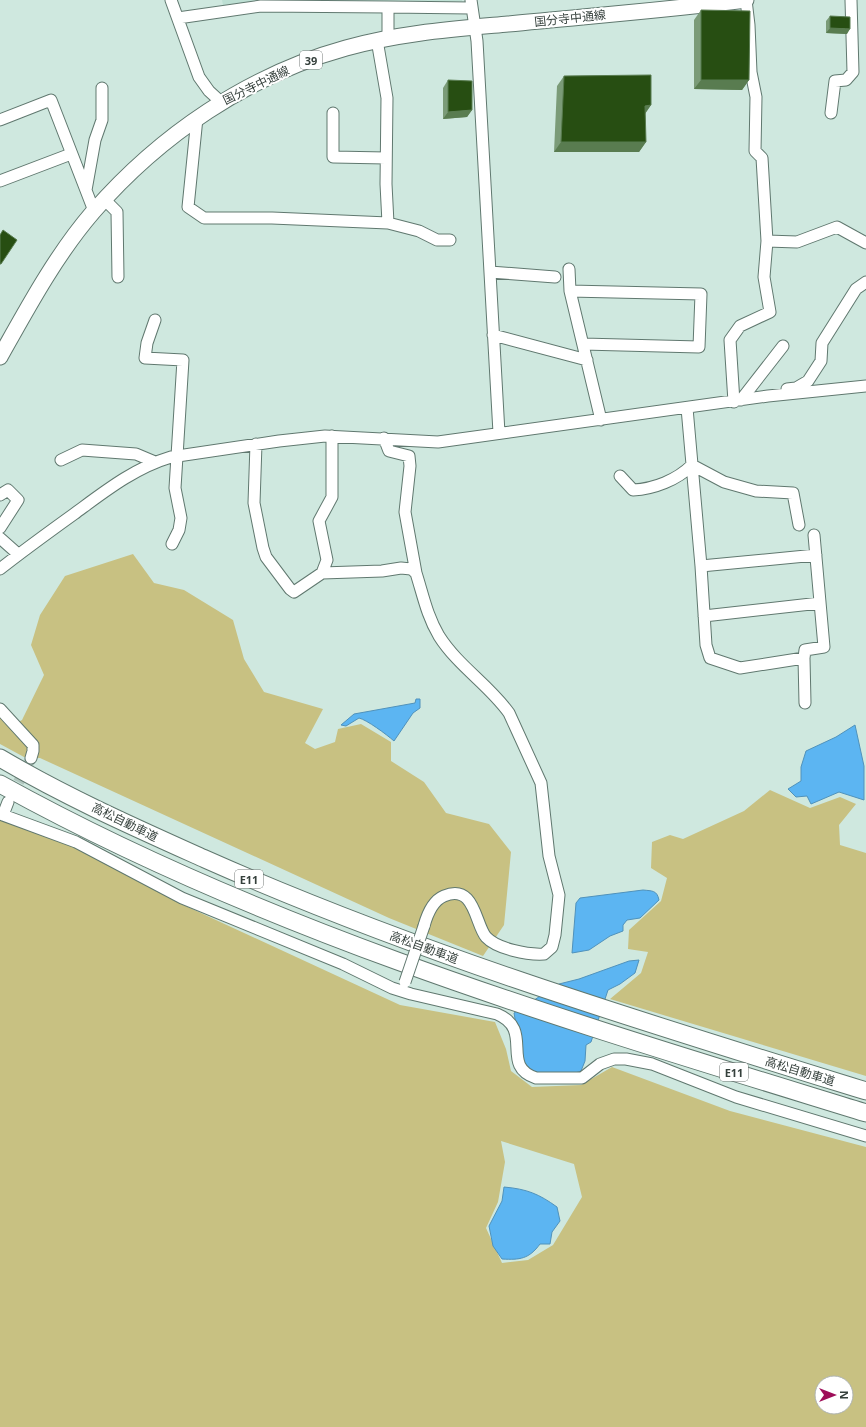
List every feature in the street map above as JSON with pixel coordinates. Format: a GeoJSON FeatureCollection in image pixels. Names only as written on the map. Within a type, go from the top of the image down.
{"type":"FeatureCollection","features":[{"type":"Feature","properties":{"kind":"highway","name":"高松自動車道"},"geometry":{"type":"LineString","coordinates":[[0,758],[52,786],[143,831],[272,889],[397,937],[508,977],[610,1011],[866,1091]]}},
{"type":"Feature","properties":{"kind":"highway","name":"高松自動車道"},"geometry":{"type":"LineString","coordinates":[[0,784],[140,855],[251,904],[394,960],[602,1030],[866,1113]]}},
{"type":"Feature","properties":{"kind":"main road","name":"国分寺中通線"},"geometry":{"type":"LineString","coordinates":[[0,357],[54,265],[94,211],[134,169],[183,127],[221,102],[259,82],[344,48],[383,39],[475,27],[746,0]]}},
{"type":"Feature","properties":{"kind":"street"},"geometry":{"type":"LineString","coordinates":[[171,0],[199,77],[208,91],[221,102]]}},
{"type":"Feature","properties":{"kind":"street"},"geometry":{"type":"LineString","coordinates":[[738,401],[730,340],[740,326],[770,312],[764,277],[767,241],[762,158],[755,151],[756,97],[751,72],[746,0]]}},
{"type":"Feature","properties":{"kind":"street"},"geometry":{"type":"LineString","coordinates":[[831,113],[835,81],[846,80],[853,72],[851,0]]}},
{"type":"Feature","properties":{"kind":"street"},"geometry":{"type":"LineString","coordinates":[[178,18],[261,6],[388,7],[471,4],[475,27],[499,433]]}},
{"type":"Feature","properties":{"kind":"street"},"geometry":{"type":"LineString","coordinates":[[388,7],[383,39],[387,98],[386,158],[388,223]]}},
{"type":"Feature","properties":{"kind":"street"},"geometry":{"type":"LineString","coordinates":[[86,190],[95,140],[102,120],[102,88]]}},
{"type":"Feature","properties":{"kind":"street"},"geometry":{"type":"LineString","coordinates":[[0,120],[51,100],[94,211]]}},
{"type":"Feature","properties":{"kind":"street"},"geometry":{"type":"LineString","coordinates":[[333,112],[333,157],[386,158]]}},
{"type":"Feature","properties":{"kind":"street"},"geometry":{"type":"LineString","coordinates":[[197,118],[188,207],[204,218],[272,218],[388,223],[419,231],[437,240],[450,240]]}},
{"type":"Feature","properties":{"kind":"street"},"geometry":{"type":"LineString","coordinates":[[0,181],[71,154]]}},
{"type":"Feature","properties":{"kind":"street"},"geometry":{"type":"LineString","coordinates":[[105,200],[117,212],[118,277]]}},
{"type":"Feature","properties":{"kind":"street"},"geometry":{"type":"LineString","coordinates":[[767,241],[797,242],[837,227],[866,244]]}},
{"type":"Feature","properties":{"kind":"street"},"geometry":{"type":"LineString","coordinates":[[569,269],[570,290],[601,420]]}},
{"type":"Feature","properties":{"kind":"street"},"geometry":{"type":"LineString","coordinates":[[490,272],[555,277]]}},
{"type":"Feature","properties":{"kind":"street"},"geometry":{"type":"LineString","coordinates":[[768,396],[771,391],[796,388],[808,381],[821,361],[822,343],[856,289],[866,282]]}},
{"type":"Feature","properties":{"kind":"street"},"geometry":{"type":"LineString","coordinates":[[570,290],[702,294],[699,346],[583,344]]}},
{"type":"Feature","properties":{"kind":"street"},"geometry":{"type":"LineString","coordinates":[[155,320],[147,343],[145,358],[183,360],[176,488],[181,518],[179,530],[172,544]]}},
{"type":"Feature","properties":{"kind":"street"},"geometry":{"type":"LineString","coordinates":[[494,335],[587,360]]}},
{"type":"Feature","properties":{"kind":"street"},"geometry":{"type":"LineString","coordinates":[[738,401],[783,346]]}},
{"type":"Feature","properties":{"kind":"street"},"geometry":{"type":"LineString","coordinates":[[0,569],[18,554],[107,490],[155,462],[177,456],[256,444],[332,436],[438,442],[768,396],[866,386]]}},
{"type":"Feature","properties":{"kind":"street"},"geometry":{"type":"LineString","coordinates":[[687,408],[701,566],[706,645],[710,658],[740,668],[804,658]]}},
{"type":"Feature","properties":{"kind":"street"},"geometry":{"type":"LineString","coordinates":[[322,573],[327,560],[319,521],[332,497],[332,436]]}},
{"type":"Feature","properties":{"kind":"street"},"geometry":{"type":"LineString","coordinates":[[384,438],[389,451],[409,456],[410,466],[405,512],[416,573],[427,613],[440,637],[462,663],[502,702],[516,726],[541,783],[549,856],[559,895],[555,935],[552,947],[544,954],[515,951],[491,941],[486,936],[472,905],[466,898],[457,895],[448,895],[436,901],[424,926],[403,987]]}},
{"type":"Feature","properties":{"kind":"street"},"geometry":{"type":"LineString","coordinates":[[256,444],[254,503],[266,557],[290,589],[294,592],[322,573],[382,571],[401,568],[411,569],[416,573]]}},
{"type":"Feature","properties":{"kind":"street"},"geometry":{"type":"LineString","coordinates":[[61,460],[82,450],[136,454],[155,462]]}},
{"type":"Feature","properties":{"kind":"street"},"geometry":{"type":"LineString","coordinates":[[620,476],[633,490],[647,490],[684,474],[692,465]]}},
{"type":"Feature","properties":{"kind":"street"},"geometry":{"type":"LineString","coordinates":[[692,465],[724,482],[756,491],[793,494],[799,525]]}},
{"type":"Feature","properties":{"kind":"street"},"geometry":{"type":"LineString","coordinates":[[0,494],[8,490],[18,500],[0,528]]}},
{"type":"Feature","properties":{"kind":"street"},"geometry":{"type":"LineString","coordinates":[[805,702],[805,650],[824,647],[814,535]]}},
{"type":"Feature","properties":{"kind":"street"},"geometry":{"type":"LineString","coordinates":[[0,538],[18,554]]}},
{"type":"Feature","properties":{"kind":"street"},"geometry":{"type":"LineString","coordinates":[[701,566],[816,555]]}},
{"type":"Feature","properties":{"kind":"street"},"geometry":{"type":"LineString","coordinates":[[704,616],[820,603]]}},
{"type":"Feature","properties":{"kind":"street"},"geometry":{"type":"LineString","coordinates":[[0,710],[33,745],[31,758]]}},
{"type":"Feature","properties":{"kind":"street"},"geometry":{"type":"LineString","coordinates":[[8,802],[1,814],[76,842],[182,898],[403,987],[505,1017],[516,1033],[517,1060],[524,1073],[536,1078],[582,1078],[600,1064],[614,1059],[626,1059],[652,1064],[736,1097],[866,1136]]}},
{"type":"Feature","properties":{"kind":"shaded area"},"geometry":{"type":"Polygon","coordinates":[[[222,0],[263,0],[223,5],[222,0]]]}},
{"type":"Feature","properties":{"kind":"shaded area"},"geometry":{"type":"Polygon","coordinates":[[[263,0],[462,0],[462,1],[263,0]]]}},
{"type":"Feature","properties":{"kind":"shaded area"},"geometry":{"type":"Polygon","coordinates":[[[133,554],[154,583],[184,590],[233,620],[244,659],[264,692],[323,709],[305,743],[315,749],[335,742],[338,729],[361,724],[391,742],[391,761],[424,782],[446,813],[489,824],[511,852],[504,925],[483,956],[389,918],[40,758],[24,757],[0,744],[0,717],[11,726],[22,720],[44,675],[31,645],[40,615],[65,576],[133,554]]]}},
{"type":"Feature","properties":{"kind":"shaded area"},"geometry":{"type":"Polygon","coordinates":[[[770,790],[810,808],[840,797],[856,804],[839,825],[840,845],[866,853],[866,1076],[610,999],[641,973],[648,952],[628,949],[629,930],[661,901],[667,878],[651,868],[652,842],[670,835],[683,839],[744,811],[770,790]]]}},
{"type":"Feature","properties":{"kind":"shaded area"},"geometry":{"type":"Polygon","coordinates":[[[0,818],[73,846],[177,902],[400,1005],[495,1022],[506,1049],[511,1071],[532,1087],[581,1085],[612,1067],[730,1111],[866,1147],[866,1427],[0,1427],[0,818]],[[501,1141],[505,1162],[498,1202],[486,1228],[502,1263],[528,1260],[553,1245],[582,1197],[574,1164],[501,1141]]]}},
{"type":"Feature","properties":{"kind":"water"},"geometry":{"type":"Polygon","coordinates":[[[416,699],[420,699],[420,708],[413,713],[394,741],[382,731],[359,718],[346,726],[341,725],[354,714],[415,703],[416,699]]]}},
{"type":"Feature","properties":{"kind":"water"},"geometry":{"type":"Polygon","coordinates":[[[855,725],[864,766],[864,800],[839,792],[811,804],[807,796],[796,797],[788,789],[801,781],[801,767],[806,751],[836,737],[855,725]]]}},
{"type":"Feature","properties":{"kind":"water"},"geometry":{"type":"Polygon","coordinates":[[[643,890],[651,891],[657,894],[659,900],[640,918],[627,920],[623,925],[623,931],[610,936],[589,950],[572,953],[576,903],[580,898],[643,890]]]}},
{"type":"Feature","properties":{"kind":"water"},"geometry":{"type":"Polygon","coordinates":[[[639,960],[635,973],[620,984],[608,990],[591,1042],[586,1045],[585,1061],[581,1071],[552,1075],[537,1073],[524,1068],[514,1013],[559,984],[579,979],[629,961],[639,960]]]}},
{"type":"Feature","properties":{"kind":"water"},"geometry":{"type":"Polygon","coordinates":[[[504,1187],[532,1193],[557,1207],[560,1221],[552,1232],[550,1244],[540,1244],[532,1253],[524,1258],[502,1259],[493,1246],[489,1226],[502,1201],[504,1187]]]}},
{"type":"Feature","properties":{"kind":"building"},"geometry":{"type":"Polygon","coordinates":[[[701,10],[750,11],[749,80],[701,80],[701,10]]]}},
{"type":"Feature","properties":{"kind":"building"},"geometry":{"type":"Polygon","coordinates":[[[830,16],[850,17],[850,29],[830,28],[830,16]]]}},
{"type":"Feature","properties":{"kind":"building"},"geometry":{"type":"Polygon","coordinates":[[[651,75],[651,105],[645,106],[646,142],[561,142],[564,76],[651,75]]]}},
{"type":"Feature","properties":{"kind":"building"},"geometry":{"type":"Polygon","coordinates":[[[448,80],[472,81],[472,110],[448,112],[448,80]]]}},
{"type":"Feature","properties":{"kind":"building"},"geometry":{"type":"Polygon","coordinates":[[[3,230],[17,240],[0,264],[0,235],[3,230]]]}},
{"type":"Feature","properties":{"kind":"tunnel"},"geometry":{"type":"LineString","coordinates":[[11,797],[31,758]]}}]}
